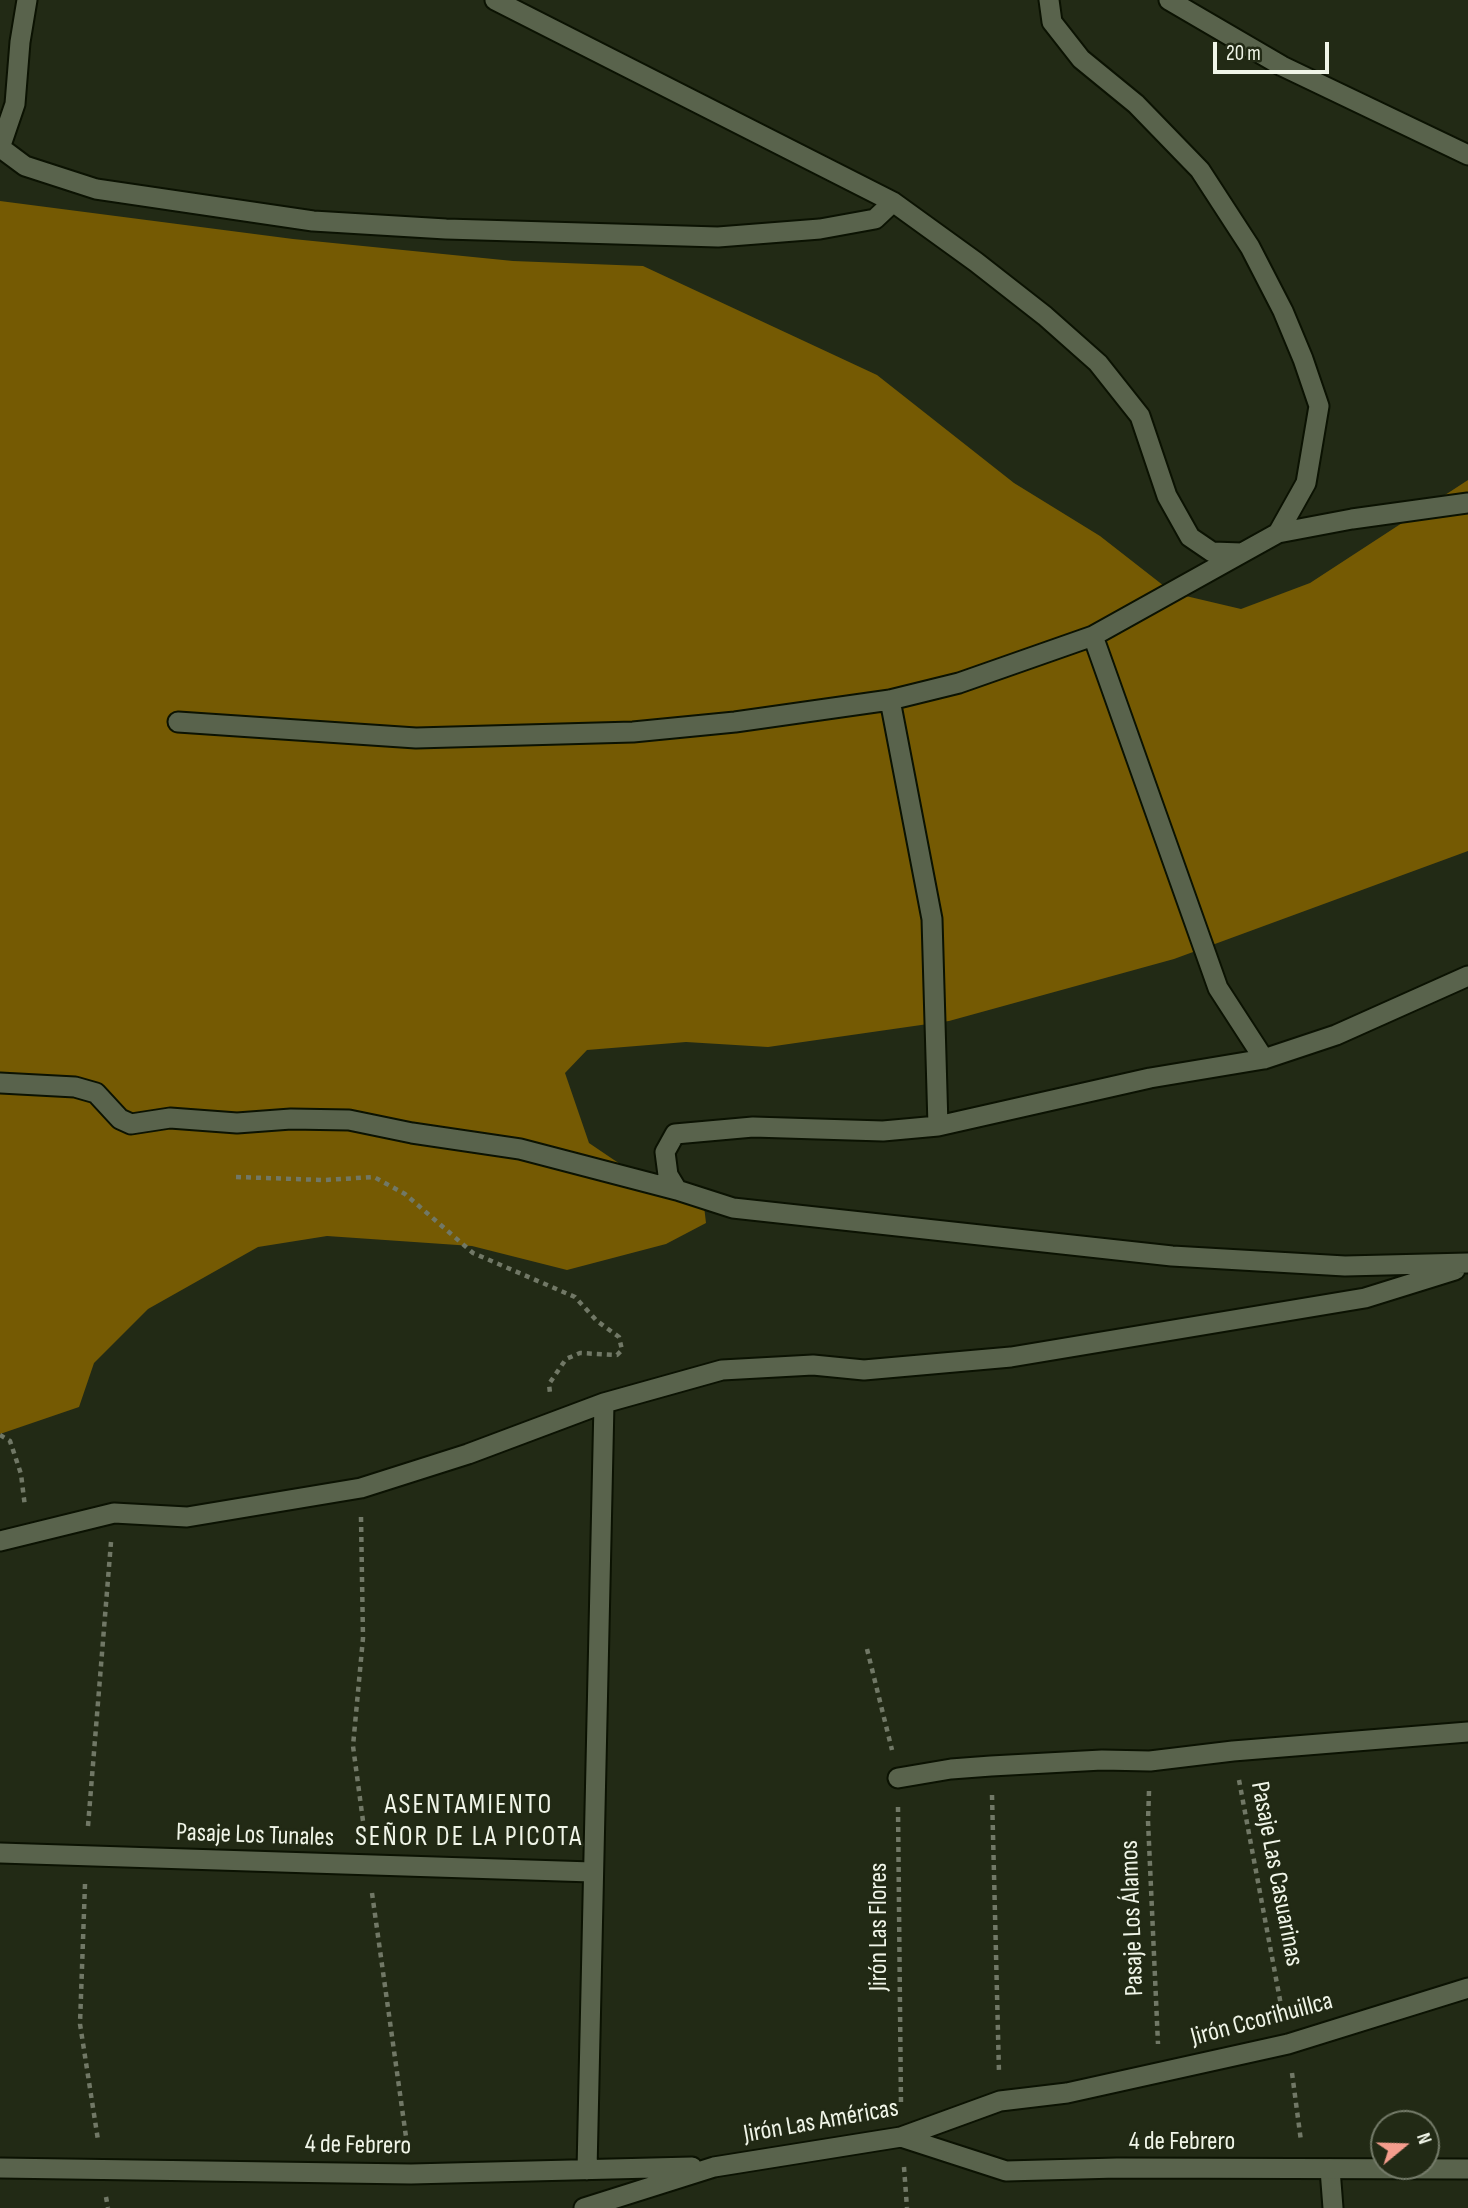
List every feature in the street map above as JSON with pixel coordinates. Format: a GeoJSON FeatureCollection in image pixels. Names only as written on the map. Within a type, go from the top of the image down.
{"type":"FeatureCollection","features":[{"type":"Feature","properties":{"kind":"street"},"geometry":{"type":"LineString","coordinates":[[27,0],[20,42],[15,104],[1,148],[25,166],[96,189],[313,221],[446,229],[719,237],[820,229],[875,219],[893,202]]}},
{"type":"Feature","properties":{"kind":"street"},"geometry":{"type":"LineString","coordinates":[[495,0],[893,202],[976,261],[1098,363],[1140,416],[1167,496],[1190,537],[1212,552],[1242,553]]}},
{"type":"Feature","properties":{"kind":"street"},"geometry":{"type":"LineString","coordinates":[[1049,0],[1052,22],[1082,59],[1136,104],[1200,170],[1250,247],[1283,311],[1319,406],[1306,483],[1278,533]]}},
{"type":"Feature","properties":{"kind":"street"},"geometry":{"type":"LineString","coordinates":[[1169,0],[1282,66],[1468,155]]}},
{"type":"Feature","properties":{"kind":"street"},"geometry":{"type":"LineString","coordinates":[[178,722],[416,738],[633,732],[735,722],[890,700],[959,684],[1093,636],[1278,533],[1352,519],[1468,503]]}},
{"type":"Feature","properties":{"kind":"street"},"geometry":{"type":"LineString","coordinates":[[1093,636],[1218,988],[1264,1059]]}},
{"type":"Feature","properties":{"kind":"street"},"geometry":{"type":"LineString","coordinates":[[890,700],[932,919],[938,1126]]}},
{"type":"Feature","properties":{"kind":"street"},"geometry":{"type":"LineString","coordinates":[[677,1190],[668,1175],[665,1152],[675,1134],[753,1127],[883,1131],[938,1126],[1150,1079],[1264,1059],[1336,1035],[1468,976]]}},
{"type":"Feature","properties":{"kind":"street"},"geometry":{"type":"LineString","coordinates":[[0,1083],[75,1087],[96,1093],[120,1119],[131,1124],[170,1118],[237,1124],[291,1119],[349,1121],[470,1143],[520,1149],[677,1190],[733,1208],[1172,1256],[1345,1266],[1468,1265]]}},
{"type":"Feature","properties":{"kind":"street"},"geometry":{"type":"LineString","coordinates":[[0,1541],[114,1513],[187,1517],[361,1488],[468,1454],[604,1402],[722,1370],[813,1365],[864,1370],[1011,1357],[1365,1297],[1468,1265]]}},
{"type":"Feature","properties":{"kind":"street"},"geometry":{"type":"LineString","coordinates":[[587,2170],[604,1402]]}},
{"type":"Feature","properties":{"kind":"street"},"geometry":{"type":"LineString","coordinates":[[898,1778],[951,1769],[1102,1760],[1150,1761],[1233,1751],[1468,1732]]}},
{"type":"Feature","properties":{"kind":"street","name":"Pasaje Los Tunales"},"geometry":{"type":"LineString","coordinates":[[0,1853],[592,1872]]}},
{"type":"Feature","properties":{"kind":"street","name":"Jirón Ccorihuillca"},"geometry":{"type":"LineString","coordinates":[[1067,2093],[1288,2044],[1468,1988]]}},
{"type":"Feature","properties":{"kind":"street","name":"Jirón Las Américas"},"geometry":{"type":"LineString","coordinates":[[584,2208],[715,2167],[901,2137],[1000,2102],[1067,2093]]}},
{"type":"Feature","properties":{"kind":"street","name":"4 de Febrero"},"geometry":{"type":"LineString","coordinates":[[901,2137],[1006,2171],[1117,2168],[1468,2169]]}},
{"type":"Feature","properties":{"kind":"street","name":"4 de Febrero"},"geometry":{"type":"LineString","coordinates":[[0,2168],[411,2174],[715,2167]]}},
{"type":"Feature","properties":{"kind":"street"},"geometry":{"type":"LineString","coordinates":[[1330,2169],[1333,2208]]}},
{"type":"Feature","properties":{"kind":"path"},"geometry":{"type":"LineString","coordinates":[[236,1177],[324,1180],[374,1177],[405,1194],[473,1253],[575,1297],[597,1321],[619,1337],[622,1350],[617,1355],[580,1353],[566,1359],[549,1384],[551,1396],[565,1400],[604,1402]]}},
{"type":"Feature","properties":{"kind":"path"},"geometry":{"type":"LineString","coordinates":[[0,1435],[10,1441],[14,1452],[21,1474],[25,1511]]}},
{"type":"Feature","properties":{"kind":"path","name":"Jirón Las Flores"},"geometry":{"type":"LineString","coordinates":[[867,1649],[898,1778],[901,2137],[907,2208]]}},
{"type":"Feature","properties":{"kind":"path","name":"Pasaje Las Casuarinas"},"geometry":{"type":"LineString","coordinates":[[1233,1751],[1288,2044],[1305,2169]]}},
{"type":"Feature","properties":{"kind":"path","name":"Pasaje Los Álamos"},"geometry":{"type":"LineString","coordinates":[[1150,1761],[1148,1821],[1159,2073]]}},
{"type":"Feature","properties":{"kind":"path"},"geometry":{"type":"LineString","coordinates":[[991,1766],[1000,2102]]}},
{"type":"Feature","properties":{"kind":"shaded area"},"geometry":{"type":"Polygon","coordinates":[[[0,201],[293,239],[513,261],[643,266],[877,375],[1014,483],[1100,536],[1173,593],[1241,609],[1310,583],[1468,480],[1468,851],[1174,959],[949,1021],[768,1047],[686,1042],[587,1050],[565,1073],[589,1143],[648,1183],[702,1189],[706,1223],[666,1244],[567,1270],[472,1246],[327,1236],[258,1247],[148,1309],[94,1363],[79,1407],[0,1434],[0,201]]]}},
{"type":"Feature","properties":{"kind":"district","name":"ASENTAMIENTO SEÑOR DE LA PICOTA"},"geometry":{"type":"Point","coordinates":[469,1822]}}]}
